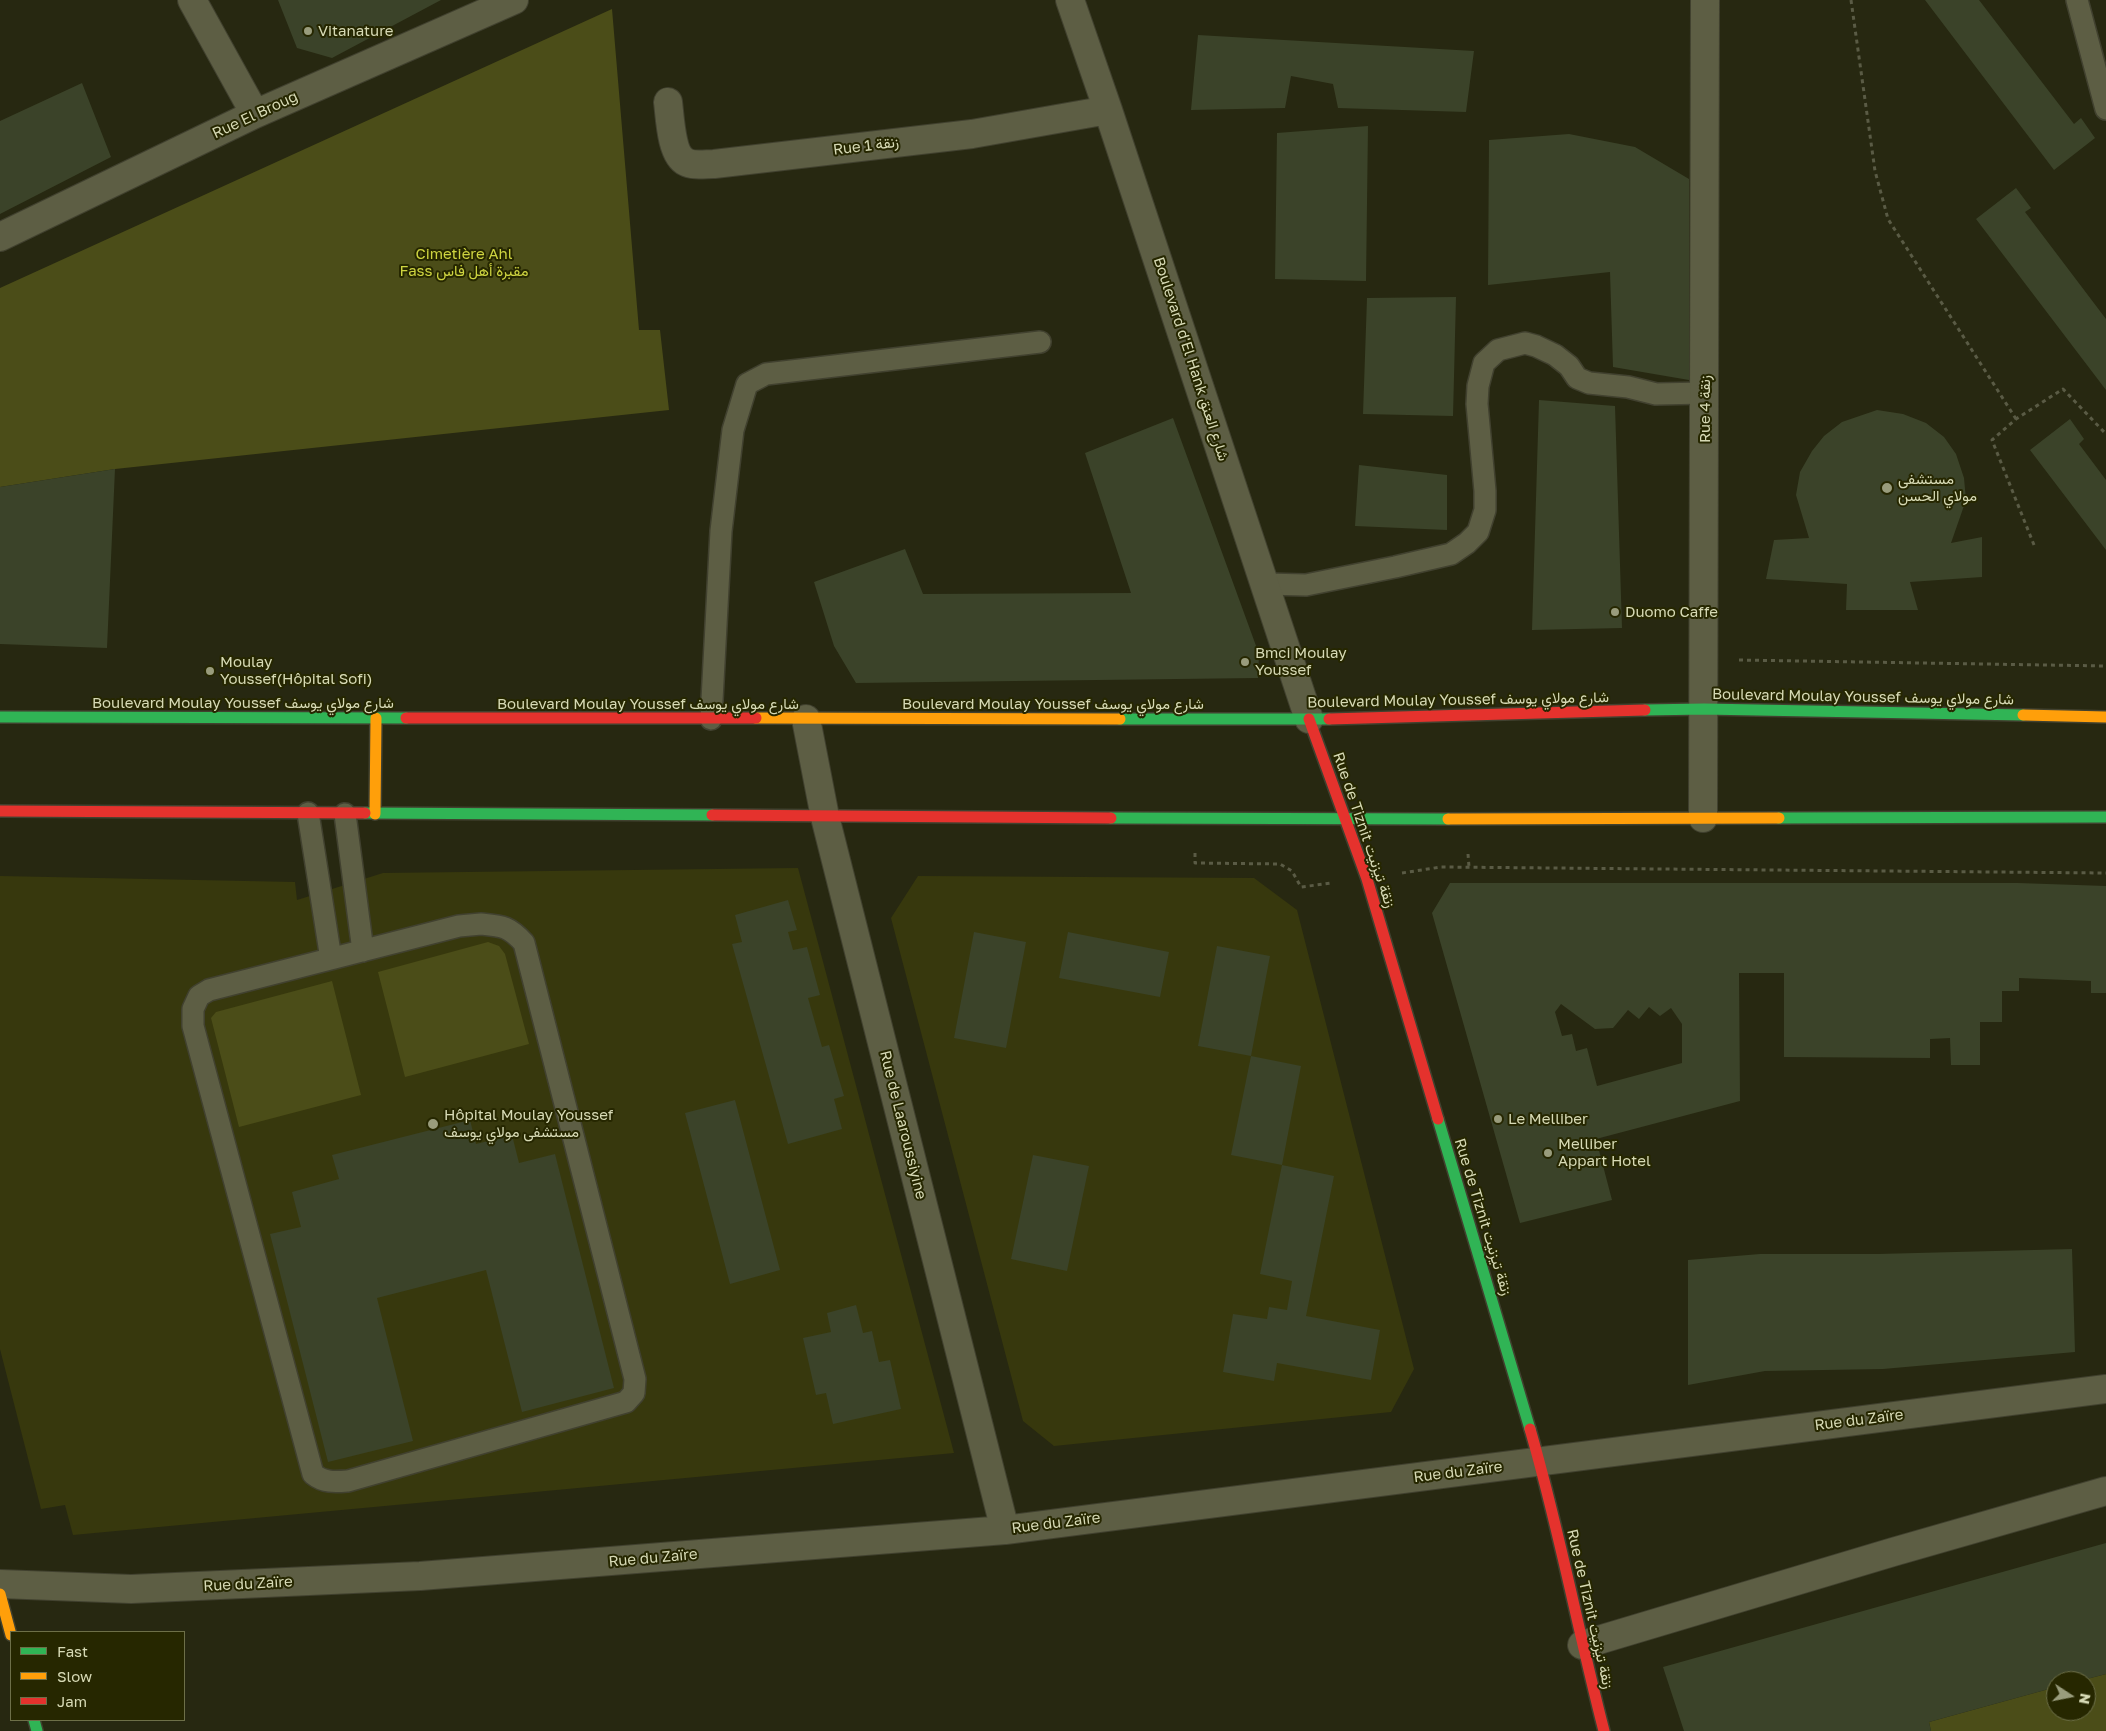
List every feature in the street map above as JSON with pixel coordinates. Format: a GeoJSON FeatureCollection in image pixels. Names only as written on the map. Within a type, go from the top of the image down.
{"type":"FeatureCollection","features":[{"type":"Feature","properties":{"kind":"main road","name":"Boulevard Moulay Youssef شارع مولاي يوسف"},"geometry":{"type":"LineString","coordinates":[[0,717],[1309,719],[1704,709],[2106,717]]}},
{"type":"Feature","properties":{"kind":"main road"},"geometry":{"type":"LineString","coordinates":[[375,814],[376,718]]}},
{"type":"Feature","properties":{"kind":"main road","name":"Rue de Tiznit زنقة تيزنيت"},"geometry":{"type":"LineString","coordinates":[[1309,719],[1367,879],[1540,1462],[1604,1731]]}},
{"type":"Feature","properties":{"kind":"main road"},"geometry":{"type":"LineString","coordinates":[[0,810],[1194,819],[2106,817]]}},
{"type":"Feature","properties":{"kind":"main road"},"geometry":{"type":"LineString","coordinates":[[0,1594],[10,1631]]}},
{"type":"Feature","properties":{"kind":"street"},"geometry":{"type":"LineString","coordinates":[[192,0],[255,114]]}},
{"type":"Feature","properties":{"kind":"street","name":"Rue El Broug"},"geometry":{"type":"LineString","coordinates":[[0,237],[255,114],[514,0]]}},
{"type":"Feature","properties":{"kind":"street","name":"Boulevard d'El Hank شارع العنق"},"geometry":{"type":"LineString","coordinates":[[1070,0],[1266,584],[1309,719]]}},
{"type":"Feature","properties":{"kind":"street","name":"Rue 4 زنقة"},"geometry":{"type":"LineString","coordinates":[[1703,818],[1705,0]]}},
{"type":"Feature","properties":{"kind":"street","name":"Rue 1 زنقة"},"geometry":{"type":"LineString","coordinates":[[668,102],[674,144],[680,157],[686,162],[695,164],[714,164],[972,134],[1108,110]]}},
{"type":"Feature","properties":{"kind":"street","name":"Rue de Laaroussiyine"},"geometry":{"type":"LineString","coordinates":[[806,719],[826,817],[1005,1530]]}},
{"type":"Feature","properties":{"kind":"street","name":"Rue du Zaïre"},"geometry":{"type":"LineString","coordinates":[[0,1584],[131,1590],[420,1576],[1005,1530],[2106,1389]]}},
{"type":"Feature","properties":{"kind":"street"},"geometry":{"type":"LineString","coordinates":[[1582,1645],[1893,1552],[2106,1491]]}},
{"type":"Feature","properties":{"kind":"lane"},"geometry":{"type":"LineString","coordinates":[[2077,0],[2106,110]]}},
{"type":"Feature","properties":{"kind":"lane"},"geometry":{"type":"LineString","coordinates":[[711,719],[721,531],[733,430],[746,384],[766,374],[1040,342]]}},
{"type":"Feature","properties":{"kind":"lane"},"geometry":{"type":"LineString","coordinates":[[1266,584],[1306,585],[1451,554],[1467,543],[1478,532],[1485,510],[1485,490],[1478,386],[1484,363],[1498,350],[1525,343],[1536,346],[1555,355],[1569,366],[1577,378],[1589,383],[1628,387],[1656,394],[1705,393]]}},
{"type":"Feature","properties":{"kind":"lane"},"geometry":{"type":"LineString","coordinates":[[308,813],[331,959]]}},
{"type":"Feature","properties":{"kind":"lane"},"geometry":{"type":"LineString","coordinates":[[345,814],[363,951]]}},
{"type":"Feature","properties":{"kind":"lane"},"geometry":{"type":"LineString","coordinates":[[481,924],[498,926],[514,931],[524,943],[635,1379],[634,1393],[626,1402],[348,1481],[320,1480],[313,1474],[193,1026],[193,1010],[198,996],[209,990],[331,959],[459,926],[481,924]]}},
{"type":"Feature","properties":{"kind":"path"},"geometry":{"type":"LineString","coordinates":[[1852,0],[1875,171],[1888,219],[2016,419]]}},
{"type":"Feature","properties":{"kind":"path"},"geometry":{"type":"LineString","coordinates":[[2034,545],[1992,440],[2016,419],[2063,389],[2106,434]]}},
{"type":"Feature","properties":{"kind":"path"},"geometry":{"type":"LineString","coordinates":[[1704,660],[2106,666]]}},
{"type":"Feature","properties":{"kind":"path"},"geometry":{"type":"LineString","coordinates":[[1194,819],[1195,863],[1280,864],[1292,871],[1301,887],[1441,867],[2106,873]]}},
{"type":"Feature","properties":{"kind":"shaded area","name":"Hôpital Moulay Youssef مستشفى مولاي يوسف"},"geometry":{"type":"Polygon","coordinates":[[[798,868],[954,1453],[73,1535],[65,1505],[41,1509],[0,1349],[0,876],[295,882],[297,900],[383,873],[798,868]]]}},
{"type":"Feature","properties":{"kind":"shaded area"},"geometry":{"type":"Polygon","coordinates":[[[918,876],[1254,878],[1297,910],[1414,1369],[1391,1412],[1054,1446],[1023,1421],[891,918],[918,876]]]}},
{"type":"Feature","properties":{"kind":"green space","name":"Cimetière Ahl Fass مقبرة أهل فاس"},"geometry":{"type":"Polygon","coordinates":[[[612,9],[639,330],[660,330],[669,410],[115,469],[0,487],[0,288],[612,9]]]}},
{"type":"Feature","properties":{"kind":"green space"},"geometry":{"type":"Polygon","coordinates":[[[488,942],[499,946],[505,954],[529,1044],[405,1077],[378,972],[488,942]]]}},
{"type":"Feature","properties":{"kind":"green space"},"geometry":{"type":"Polygon","coordinates":[[[332,981],[361,1095],[239,1127],[211,1018],[216,1012],[332,981]]]}},
{"type":"Feature","properties":{"kind":"green space"},"geometry":{"type":"Polygon","coordinates":[[[2106,1674],[2106,1731],[1931,1731],[1929,1722],[2046,1690],[2046,1721],[2096,1721],[2096,1677],[2106,1674]]]}},
{"type":"Feature","properties":{"kind":"building"},"geometry":{"type":"Polygon","coordinates":[[[278,0],[441,0],[332,58],[297,48],[278,0]]]}},
{"type":"Feature","properties":{"kind":"building"},"geometry":{"type":"Polygon","coordinates":[[[1925,0],[1979,0],[2074,124],[2081,118],[2095,138],[2054,170],[1925,0]]]}},
{"type":"Feature","properties":{"kind":"building"},"geometry":{"type":"Polygon","coordinates":[[[1198,35],[1474,51],[1466,112],[1338,108],[1333,84],[1291,76],[1285,108],[1191,110],[1198,35]]]}},
{"type":"Feature","properties":{"kind":"building"},"geometry":{"type":"Polygon","coordinates":[[[82,83],[111,157],[0,214],[0,121],[82,83]]]}},
{"type":"Feature","properties":{"kind":"building"},"geometry":{"type":"Polygon","coordinates":[[[1368,126],[1366,281],[1275,279],[1277,133],[1368,126]]]}},
{"type":"Feature","properties":{"kind":"building"},"geometry":{"type":"Polygon","coordinates":[[[1569,134],[1635,147],[1689,179],[1689,380],[1613,367],[1610,272],[1488,285],[1489,140],[1569,134]]]}},
{"type":"Feature","properties":{"kind":"building"},"geometry":{"type":"Polygon","coordinates":[[[2016,188],[2031,208],[2025,212],[2106,319],[2106,390],[1976,219],[2016,188]]]}},
{"type":"Feature","properties":{"kind":"building"},"geometry":{"type":"Polygon","coordinates":[[[1456,297],[1453,416],[1363,414],[1367,298],[1456,297]]]}},
{"type":"Feature","properties":{"kind":"building"},"geometry":{"type":"Polygon","coordinates":[[[1539,400],[1615,406],[1622,628],[1532,630],[1539,400]]]}},
{"type":"Feature","properties":{"kind":"building"},"geometry":{"type":"Polygon","coordinates":[[[1877,410],[1903,414],[1926,423],[1944,437],[1956,454],[1964,478],[1966,500],[1951,543],[1982,537],[1982,577],[1910,582],[1918,610],[1846,610],[1847,584],[1766,579],[1774,540],[1809,538],[1796,495],[1800,472],[1812,451],[1824,436],[1842,422],[1877,410]]]}},
{"type":"Feature","properties":{"kind":"building"},"geometry":{"type":"Polygon","coordinates":[[[1173,418],[1259,654],[1258,678],[856,683],[834,646],[814,582],[905,549],[923,594],[1131,593],[1085,453],[1173,418]]]}},
{"type":"Feature","properties":{"kind":"building"},"geometry":{"type":"Polygon","coordinates":[[[2070,419],[2084,439],[2079,444],[2106,480],[2106,550],[2030,450],[2070,419]]]}},
{"type":"Feature","properties":{"kind":"building"},"geometry":{"type":"Polygon","coordinates":[[[1359,465],[1447,475],[1447,530],[1355,526],[1359,465]]]}},
{"type":"Feature","properties":{"kind":"building"},"geometry":{"type":"Polygon","coordinates":[[[115,469],[107,648],[0,644],[0,487],[115,469]]]}},
{"type":"Feature","properties":{"kind":"building"},"geometry":{"type":"Polygon","coordinates":[[[1450,883],[2018,883],[2106,886],[2106,993],[2091,993],[2091,981],[2019,978],[2019,991],[2002,991],[2002,1022],[1980,1022],[1980,1065],[1951,1065],[1950,1038],[1930,1039],[1930,1058],[1784,1057],[1784,973],[1739,973],[1740,1101],[1596,1139],[1612,1200],[1520,1223],[1432,913],[1450,883]],[[1561,1004],[1555,1012],[1562,1036],[1572,1034],[1576,1051],[1587,1048],[1597,1086],[1682,1063],[1682,1024],[1671,1008],[1660,1016],[1649,1007],[1639,1019],[1628,1010],[1613,1028],[1595,1029],[1561,1004]]]}},
{"type":"Feature","properties":{"kind":"building"},"geometry":{"type":"Polygon","coordinates":[[[788,900],[797,930],[788,932],[793,950],[807,947],[820,995],[808,998],[822,1047],[829,1045],[844,1096],[834,1099],[842,1129],[788,1144],[732,944],[742,942],[735,915],[788,900]]]}},
{"type":"Feature","properties":{"kind":"building"},"geometry":{"type":"Polygon","coordinates":[[[974,932],[1026,942],[1006,1048],[954,1038],[974,932]]]}},
{"type":"Feature","properties":{"kind":"building"},"geometry":{"type":"Polygon","coordinates":[[[1068,932],[1169,952],[1160,997],[1059,978],[1068,932]]]}},
{"type":"Feature","properties":{"kind":"building"},"geometry":{"type":"Polygon","coordinates":[[[1217,946],[1270,956],[1251,1056],[1198,1046],[1217,946]]]}},
{"type":"Feature","properties":{"kind":"building"},"geometry":{"type":"Polygon","coordinates":[[[1251,1056],[1301,1066],[1282,1165],[1231,1155],[1251,1056]]]}},
{"type":"Feature","properties":{"kind":"building"},"geometry":{"type":"Polygon","coordinates":[[[735,1100],[780,1270],[730,1284],[685,1113],[735,1100]]]}},
{"type":"Feature","properties":{"kind":"building"},"geometry":{"type":"Polygon","coordinates":[[[470,1120],[476,1144],[512,1135],[519,1163],[555,1154],[614,1388],[522,1412],[486,1270],[377,1298],[413,1441],[328,1462],[270,1234],[301,1227],[292,1192],[339,1179],[332,1155],[470,1120]]]}},
{"type":"Feature","properties":{"kind":"building"},"geometry":{"type":"Polygon","coordinates":[[[1033,1155],[1089,1166],[1067,1271],[1011,1259],[1033,1155]]]}},
{"type":"Feature","properties":{"kind":"building"},"geometry":{"type":"Polygon","coordinates":[[[1282,1165],[1334,1176],[1306,1316],[1380,1330],[1371,1380],[1277,1363],[1274,1381],[1223,1372],[1233,1314],[1267,1319],[1269,1307],[1287,1310],[1292,1281],[1260,1274],[1282,1165]]]}},
{"type":"Feature","properties":{"kind":"building"},"geometry":{"type":"Polygon","coordinates":[[[2072,1249],[2075,1352],[1883,1369],[1765,1371],[1688,1385],[1688,1260],[1760,1254],[1878,1254],[2072,1249]]]}},
{"type":"Feature","properties":{"kind":"building"},"geometry":{"type":"Polygon","coordinates":[[[856,1305],[863,1333],[872,1331],[879,1362],[890,1360],[901,1409],[833,1424],[826,1393],[816,1395],[803,1338],[831,1332],[827,1313],[856,1305]]]}},
{"type":"Feature","properties":{"kind":"building"},"geometry":{"type":"Polygon","coordinates":[[[2106,1543],[2106,1674],[2096,1677],[2096,1671],[2046,1671],[2046,1690],[1929,1722],[1931,1731],[1684,1731],[1663,1667],[2106,1543]]]}},
{"type":"Feature","properties":{"kind":"traffic: fast"},"geometry":{"type":"LineString","coordinates":[[1645,710],[1704,709],[2023,715]]}},
{"type":"Feature","properties":{"kind":"traffic: fast"},"geometry":{"type":"LineString","coordinates":[[0,717],[406,718]]}},
{"type":"Feature","properties":{"kind":"traffic: fast"},"geometry":{"type":"LineString","coordinates":[[1120,719],[1329,719]]}},
{"type":"Feature","properties":{"kind":"traffic: fast"},"geometry":{"type":"LineString","coordinates":[[365,813],[712,815]]}},
{"type":"Feature","properties":{"kind":"traffic: fast"},"geometry":{"type":"LineString","coordinates":[[1779,818],[2106,817]]}},
{"type":"Feature","properties":{"kind":"traffic: fast"},"geometry":{"type":"LineString","coordinates":[[1111,818],[1448,819]]}},
{"type":"Feature","properties":{"kind":"traffic: fast"},"geometry":{"type":"LineString","coordinates":[[1438,1119],[1530,1429]]}},
{"type":"Feature","properties":{"kind":"traffic: fast"},"geometry":{"type":"LineString","coordinates":[[34,1721],[37,1731]]}},
{"type":"Feature","properties":{"kind":"traffic: slow"},"geometry":{"type":"LineString","coordinates":[[2023,715],[2106,717]]}},
{"type":"Feature","properties":{"kind":"traffic: slow"},"geometry":{"type":"LineString","coordinates":[[375,814],[376,718]]}},
{"type":"Feature","properties":{"kind":"traffic: slow"},"geometry":{"type":"LineString","coordinates":[[756,718],[1120,719]]}},
{"type":"Feature","properties":{"kind":"traffic: slow"},"geometry":{"type":"LineString","coordinates":[[1448,819],[1779,818]]}},
{"type":"Feature","properties":{"kind":"traffic: slow"},"geometry":{"type":"LineString","coordinates":[[0,1594],[10,1631]]}},
{"type":"Feature","properties":{"kind":"traffic: jam"},"geometry":{"type":"LineString","coordinates":[[1329,719],[1645,710]]}},
{"type":"Feature","properties":{"kind":"traffic: jam"},"geometry":{"type":"LineString","coordinates":[[406,718],[756,718]]}},
{"type":"Feature","properties":{"kind":"traffic: jam"},"geometry":{"type":"LineString","coordinates":[[1309,719],[1367,879],[1438,1119]]}},
{"type":"Feature","properties":{"kind":"traffic: jam"},"geometry":{"type":"LineString","coordinates":[[0,811],[365,813]]}},
{"type":"Feature","properties":{"kind":"traffic: jam"},"geometry":{"type":"LineString","coordinates":[[712,815],[1111,818]]}},
{"type":"Feature","properties":{"kind":"traffic: jam"},"geometry":{"type":"LineString","coordinates":[[1530,1429],[1550,1504],[1604,1731]]}},
{"type":"Feature","properties":{"kind":"place","name":"Vitanature"},"geometry":{"type":"Point","coordinates":[308,31]}},
{"type":"Feature","properties":{"kind":"place","name":"مستشفى مولاي الحسن"},"geometry":{"type":"Point","coordinates":[1887,488]}},
{"type":"Feature","properties":{"kind":"place","name":"Duomo Caffe"},"geometry":{"type":"Point","coordinates":[1615,612]}},
{"type":"Feature","properties":{"kind":"place","name":"Bmci Moulay Youssef"},"geometry":{"type":"Point","coordinates":[1245,662]}},
{"type":"Feature","properties":{"kind":"place","name":"Moulay Youssef(Hôpital Sofi)"},"geometry":{"type":"Point","coordinates":[210,671]}},
{"type":"Feature","properties":{"kind":"place","name":"Le Melliber"},"geometry":{"type":"Point","coordinates":[1498,1119]}},
{"type":"Feature","properties":{"kind":"place","name":"Hôpital Moulay Youssef مستشفى مولاي يوسف"},"geometry":{"type":"Point","coordinates":[433,1124]}},
{"type":"Feature","properties":{"kind":"place","name":"Melliber Appart Hotel"},"geometry":{"type":"Point","coordinates":[1548,1153]}}]}
